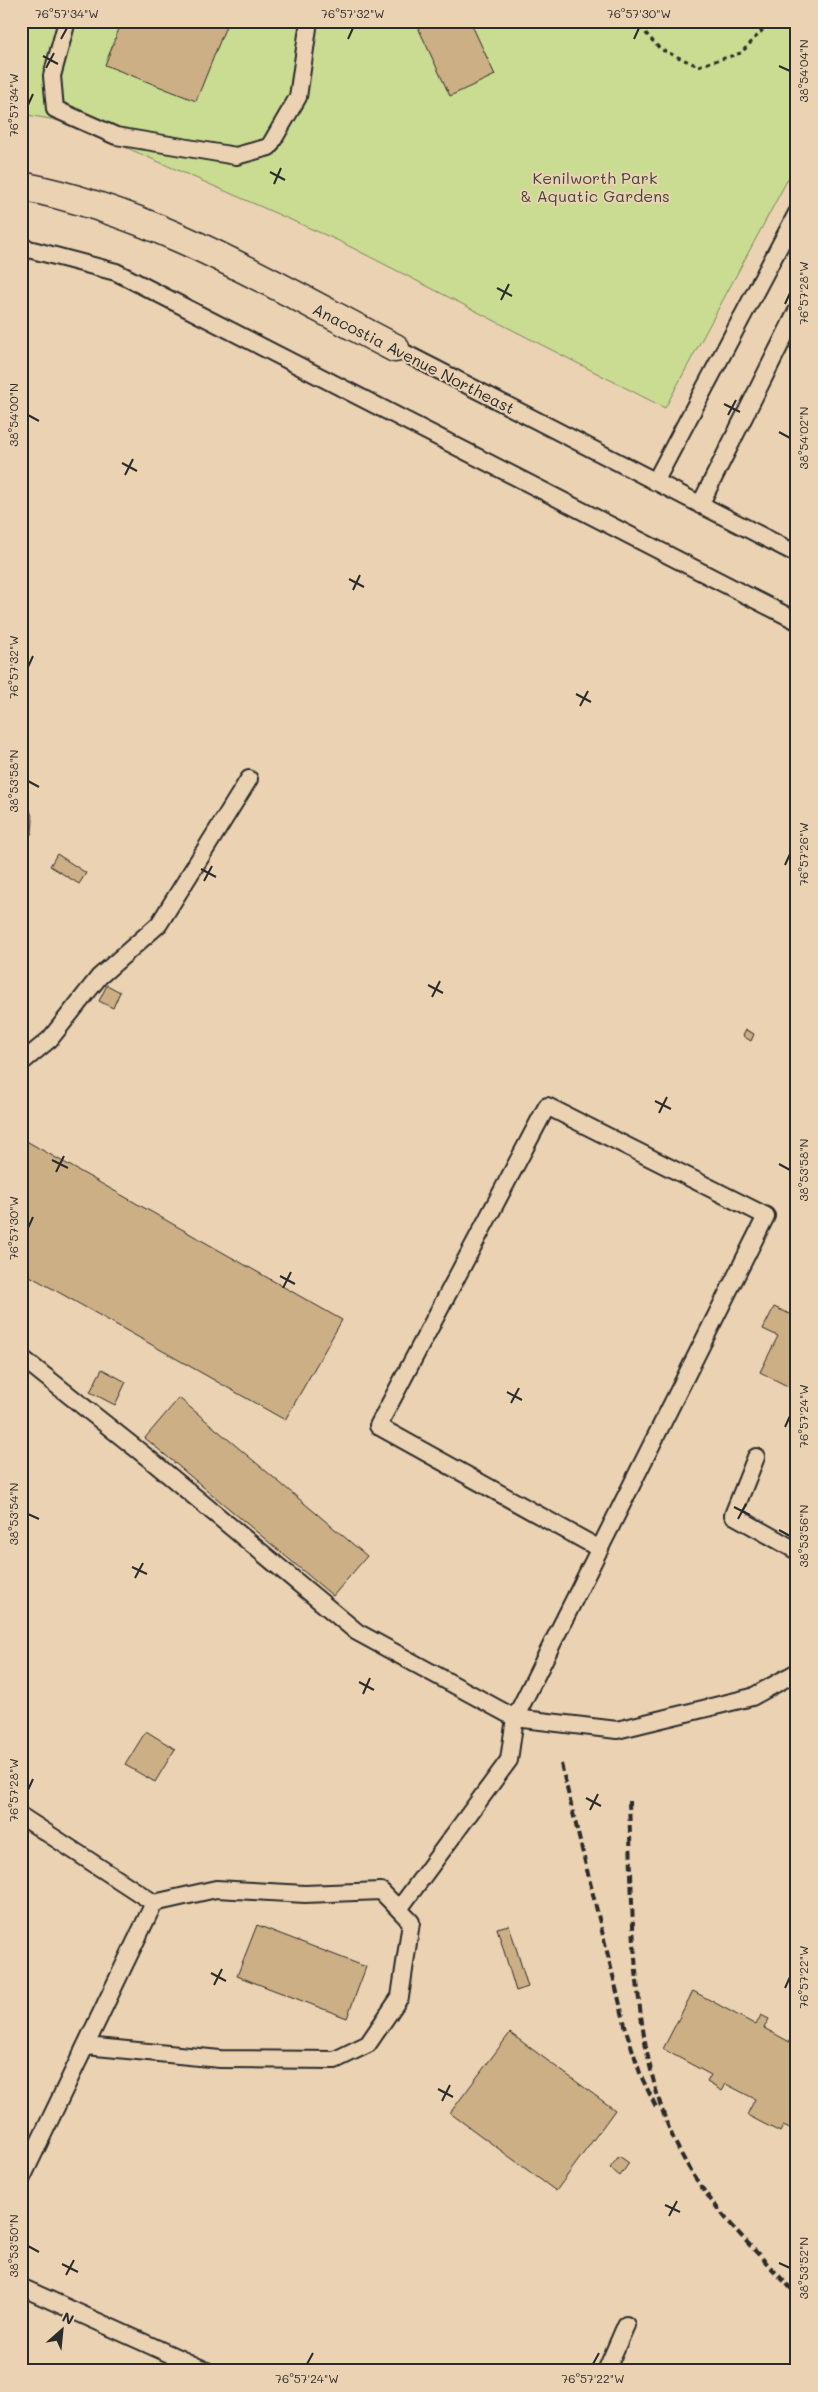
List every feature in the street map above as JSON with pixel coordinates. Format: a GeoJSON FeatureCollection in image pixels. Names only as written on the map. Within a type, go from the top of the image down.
{"type":"FeatureCollection","features":[{"type":"Feature","properties":{"kind":"street","name":"Anacostia Avenue Northeast"},"geometry":{"type":"LineString","coordinates":[[21,186],[74,198],[147,224],[222,259],[395,348]]}},
{"type":"Feature","properties":{"kind":"lane"},"geometry":{"type":"LineString","coordinates":[[66,21],[52,76],[55,109],[116,136],[236,156],[269,147],[298,97],[309,21]]}},
{"type":"Feature","properties":{"kind":"lane"},"geometry":{"type":"LineString","coordinates":[[655,482],[797,213]]}},
{"type":"Feature","properties":{"kind":"lane"},"geometry":{"type":"LineString","coordinates":[[21,247],[116,272],[797,621]]}},
{"type":"Feature","properties":{"kind":"lane"},"geometry":{"type":"LineString","coordinates":[[700,505],[797,311]]}},
{"type":"Feature","properties":{"kind":"lane","name":"Anacostia Avenue Northeast"},"geometry":{"type":"LineString","coordinates":[[395,348],[797,554]]}},
{"type":"Feature","properties":{"kind":"lane"},"geometry":{"type":"LineString","coordinates":[[21,1064],[50,1039],[99,977],[159,924],[249,780]]}},
{"type":"Feature","properties":{"kind":"lane"},"geometry":{"type":"LineString","coordinates":[[399,1910],[509,1760],[515,1718],[600,1549],[766,1216],[547,1106],[378,1426],[600,1549]]}},
{"type":"Feature","properties":{"kind":"lane"},"geometry":{"type":"LineString","coordinates":[[21,1357],[153,1462],[358,1632],[515,1718],[616,1730],[752,1697],[797,1672]]}},
{"type":"Feature","properties":{"kind":"lane"},"geometry":{"type":"LineString","coordinates":[[756,1457],[733,1516],[797,1551]]}},
{"type":"Feature","properties":{"kind":"lane"},"geometry":{"type":"LineString","coordinates":[[21,1816],[154,1903],[216,1889],[305,1894],[382,1890],[412,1922],[400,1997],[368,2044],[335,2060],[220,2059],[86,2046]]}},
{"type":"Feature","properties":{"kind":"lane"},"geometry":{"type":"LineString","coordinates":[[21,2180],[154,1903]]}},
{"type":"Feature","properties":{"kind":"lane"},"geometry":{"type":"LineString","coordinates":[[21,2287],[190,2367],[207,2371]]}},
{"type":"Feature","properties":{"kind":"lane"},"geometry":{"type":"LineString","coordinates":[[606,2371],[626,2325]]}},
{"type":"Feature","properties":{"kind":"path"},"geometry":{"type":"LineString","coordinates":[[635,21],[660,49],[698,66],[741,53],[771,21]]}},
{"type":"Feature","properties":{"kind":"green space","name":"Kenilworth Park & Aquatic Gardens"},"geometry":{"type":"Polygon","coordinates":[[[21,21],[797,21],[797,162],[665,408],[339,241],[68,122],[21,114],[21,21]]]}},
{"type":"Feature","properties":{"kind":"building"},"geometry":{"type":"Polygon","coordinates":[[[122,21],[228,21],[196,101],[105,65],[122,21]]]}},
{"type":"Feature","properties":{"kind":"building"},"geometry":{"type":"Polygon","coordinates":[[[415,21],[470,21],[495,75],[450,96],[415,21]]]}},
{"type":"Feature","properties":{"kind":"building"},"geometry":{"type":"Polygon","coordinates":[[[21,801],[30,810],[33,820],[32,833],[21,846],[21,801]]]}},
{"type":"Feature","properties":{"kind":"building"},"geometry":{"type":"Polygon","coordinates":[[[57,854],[86,873],[79,884],[50,866],[57,854]]]}},
{"type":"Feature","properties":{"kind":"building"},"geometry":{"type":"Polygon","coordinates":[[[107,985],[120,992],[113,1008],[99,1001],[107,985]]]}},
{"type":"Feature","properties":{"kind":"building"},"geometry":{"type":"Polygon","coordinates":[[[746,1030],[754,1034],[751,1041],[743,1036],[746,1030]]]}},
{"type":"Feature","properties":{"kind":"building"},"geometry":{"type":"Polygon","coordinates":[[[21,1138],[342,1320],[285,1420],[21,1271],[21,1138]]]}},
{"type":"Feature","properties":{"kind":"building"},"geometry":{"type":"Polygon","coordinates":[[[797,1300],[797,1391],[760,1372],[778,1336],[763,1329],[774,1307],[790,1314],[797,1300]]]}},
{"type":"Feature","properties":{"kind":"building"},"geometry":{"type":"Polygon","coordinates":[[[102,1369],[126,1382],[115,1405],[90,1392],[102,1369]]]}},
{"type":"Feature","properties":{"kind":"building"},"geometry":{"type":"Polygon","coordinates":[[[179,1398],[367,1556],[333,1596],[145,1438],[179,1398]]]}},
{"type":"Feature","properties":{"kind":"building"},"geometry":{"type":"Polygon","coordinates":[[[146,1731],[175,1749],[155,1782],[125,1765],[146,1731]]]}},
{"type":"Feature","properties":{"kind":"building"},"geometry":{"type":"Polygon","coordinates":[[[257,1925],[366,1967],[347,2018],[237,1976],[257,1925]]]}},
{"type":"Feature","properties":{"kind":"building"},"geometry":{"type":"Polygon","coordinates":[[[509,1925],[528,1987],[516,1991],[497,1928],[509,1925]]]}},
{"type":"Feature","properties":{"kind":"building"},"geometry":{"type":"Polygon","coordinates":[[[693,1991],[756,2025],[761,2015],[769,2019],[764,2028],[797,2046],[797,2132],[783,2126],[780,2132],[747,2115],[755,2099],[726,2084],[722,2091],[707,2082],[711,2075],[663,2049],[693,1991]]]}},
{"type":"Feature","properties":{"kind":"building"},"geometry":{"type":"Polygon","coordinates":[[[510,2033],[615,2110],[556,2191],[450,2113],[510,2033]]]}},
{"type":"Feature","properties":{"kind":"building"},"geometry":{"type":"Polygon","coordinates":[[[619,2156],[629,2163],[620,2176],[610,2168],[619,2156]]]}},
{"type":"Feature","properties":{"kind":"railway"},"geometry":{"type":"LineString","coordinates":[[561,1764],[627,2033],[641,2076],[657,2109]]}},
{"type":"Feature","properties":{"kind":"railway"},"geometry":{"type":"LineString","coordinates":[[629,1801],[634,1938],[638,1986],[644,2034],[653,2079],[667,2122],[685,2161],[709,2197],[737,2231],[797,2295]]}}]}
